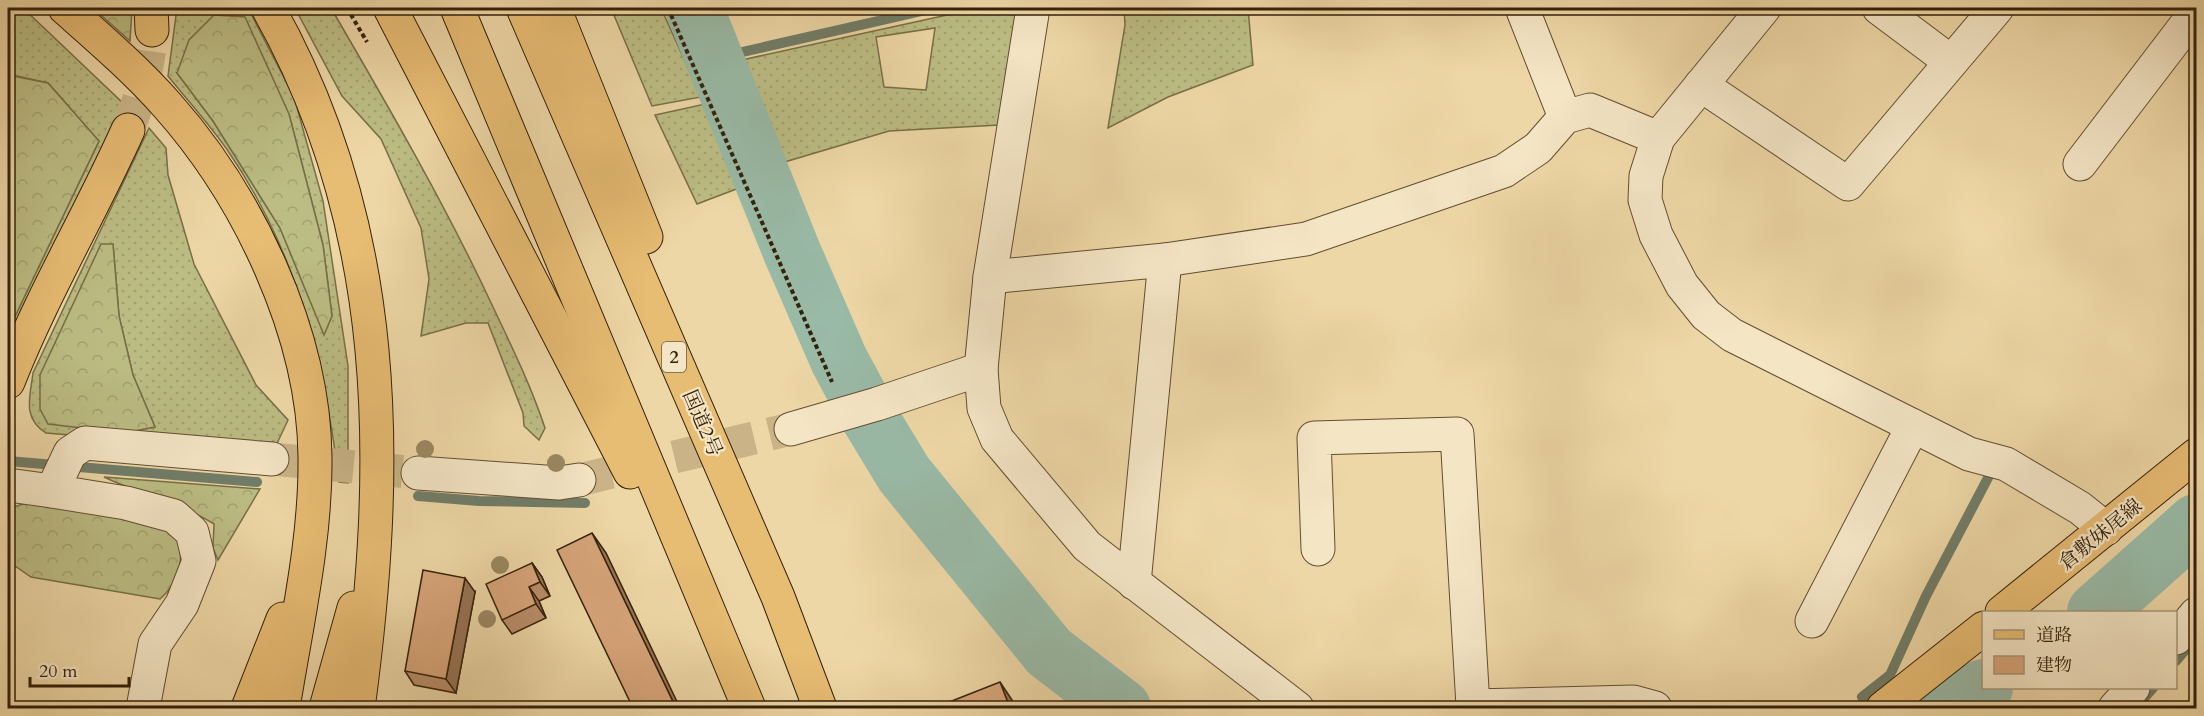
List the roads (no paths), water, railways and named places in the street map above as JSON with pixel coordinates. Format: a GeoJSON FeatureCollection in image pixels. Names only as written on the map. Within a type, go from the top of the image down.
{"type":"FeatureCollection","features":[{"type":"Feature","properties":{"kind":"main road"},"geometry":{"type":"LineString","coordinates":[[65,8],[127,63],[167,105],[229,188],[253,231],[291,325],[313,414],[315,458],[306,558],[283,708]]}},
{"type":"Feature","properties":{"kind":"main road"},"geometry":{"type":"LineString","coordinates":[[268,8],[321,118],[338,167],[363,272],[375,393],[376,525],[358,708]]}},
{"type":"Feature","properties":{"kind":"main road"},"geometry":{"type":"LineString","coordinates":[[390,8],[731,665]]}},
{"type":"Feature","properties":{"kind":"main road"},"geometry":{"type":"LineString","coordinates":[[457,8],[749,708]]}},
{"type":"Feature","properties":{"kind":"main road","name":"国道2号"},"geometry":{"type":"LineString","coordinates":[[523,8],[778,597],[819,708]]}},
{"type":"Feature","properties":{"kind":"main road"},"geometry":{"type":"LineString","coordinates":[[554,8],[734,453],[778,597]]}},
{"type":"Feature","properties":{"kind":"main road"},"geometry":{"type":"LineString","coordinates":[[8,382],[49,287],[128,130]]}},
{"type":"Feature","properties":{"kind":"main road","name":"倉敷妹尾線"},"geometry":{"type":"LineString","coordinates":[[2003,611],[2196,455]]}},
{"type":"Feature","properties":{"kind":"main road"},"geometry":{"type":"LineString","coordinates":[[326,708],[376,525]]}},
{"type":"Feature","properties":{"kind":"main road"},"geometry":{"type":"LineString","coordinates":[[248,708],[306,558]]}},
{"type":"Feature","properties":{"kind":"main road"},"geometry":{"type":"LineString","coordinates":[[1884,708],[1982,629]]}},
{"type":"Feature","properties":{"kind":"street"},"geometry":{"type":"LineString","coordinates":[[1033,8],[990,277],[981,369],[984,408],[997,439],[1087,546],[1297,708]]}},
{"type":"Feature","properties":{"kind":"street"},"geometry":{"type":"LineString","coordinates":[[1522,8],[1565,117]]}},
{"type":"Feature","properties":{"kind":"street"},"geometry":{"type":"LineString","coordinates":[[1764,8],[1658,138],[1646,176],[1645,200],[1656,235],[1682,285],[1706,315],[1731,335],[1969,454],[2006,464],[2080,508],[2106,529]]}},
{"type":"Feature","properties":{"kind":"street"},"geometry":{"type":"LineString","coordinates":[[1879,8],[1951,62]]}},
{"type":"Feature","properties":{"kind":"street"},"geometry":{"type":"LineString","coordinates":[[1701,85],[1848,184],[1997,8]]}},
{"type":"Feature","properties":{"kind":"street"},"geometry":{"type":"LineString","coordinates":[[2080,164],[2196,12]]}},
{"type":"Feature","properties":{"kind":"street"},"geometry":{"type":"LineString","coordinates":[[990,277],[1165,260],[1306,239],[1504,171],[1538,148],[1565,117],[1590,110],[1658,138]]}},
{"type":"Feature","properties":{"kind":"street"},"geometry":{"type":"LineString","coordinates":[[1134,583],[1165,260]]}},
{"type":"Feature","properties":{"kind":"street"},"geometry":{"type":"LineString","coordinates":[[791,429],[981,369]]}},
{"type":"Feature","properties":{"kind":"street"},"geometry":{"type":"LineString","coordinates":[[1812,621],[1913,426]]}},
{"type":"Feature","properties":{"kind":"street"},"geometry":{"type":"LineString","coordinates":[[1318,549],[1314,438],[1457,434],[1473,706],[1632,702],[1655,708]]}},
{"type":"Feature","properties":{"kind":"street"},"geometry":{"type":"LineString","coordinates":[[60,473],[84,443],[272,459]]}},
{"type":"Feature","properties":{"kind":"street"},"geometry":{"type":"LineString","coordinates":[[8,485],[60,473],[126,504],[174,516],[192,531],[199,561],[182,604],[155,644],[143,708]]}},
{"type":"Feature","properties":{"kind":"street"},"geometry":{"type":"LineString","coordinates":[[418,473],[559,483],[579,480]]}},
{"type":"Feature","properties":{"kind":"street"},"geometry":{"type":"LineString","coordinates":[[2177,636],[2196,614]]}},
{"type":"Feature","properties":{"kind":"street"},"geometry":{"type":"LineString","coordinates":[[2115,708],[2131,689]]}},
{"type":"Feature","properties":{"kind":"waterway"},"geometry":{"type":"LineString","coordinates":[[694,8],[792,252],[839,360],[904,474],[1049,652],[1122,708]]}},
{"type":"Feature","properties":{"kind":"waterway"},"geometry":{"type":"LineString","coordinates":[[716,58],[935,8]]}},
{"type":"Feature","properties":{"kind":"waterway"},"geometry":{"type":"LineString","coordinates":[[8,461],[257,482]]}},
{"type":"Feature","properties":{"kind":"waterway"},"geometry":{"type":"LineString","coordinates":[[1866,704],[1862,697],[1890,675],[1926,596],[1990,474]]}},
{"type":"Feature","properties":{"kind":"waterway"},"geometry":{"type":"LineString","coordinates":[[418,496],[479,501],[585,503]]}},
{"type":"Feature","properties":{"kind":"waterway"},"geometry":{"type":"LineString","coordinates":[[2097,611],[2196,523]]}},
{"type":"Feature","properties":{"kind":"waterway"},"geometry":{"type":"LineString","coordinates":[[2177,660],[2191,643]]}},
{"type":"Feature","properties":{"kind":"waterway"},"geometry":{"type":"LineString","coordinates":[[1942,708],[1982,689]]}},
{"type":"Feature","properties":{"kind":"waterway"},"geometry":{"type":"LineString","coordinates":[[1990,689],[1994,708]]}},
{"type":"Feature","properties":{"kind":"waterway"},"geometry":{"type":"LineString","coordinates":[[2139,704],[2152,689]]}},
{"type":"Feature","properties":{"kind":"tunnel"},"geometry":{"type":"LineString","coordinates":[[128,130],[144,81],[152,30]]}},
{"type":"Feature","properties":{"kind":"tunnel"},"geometry":{"type":"LineString","coordinates":[[579,480],[791,429]]}},
{"type":"Feature","properties":{"kind":"tunnel"},"geometry":{"type":"LineString","coordinates":[[272,459],[418,473]]}}]}
